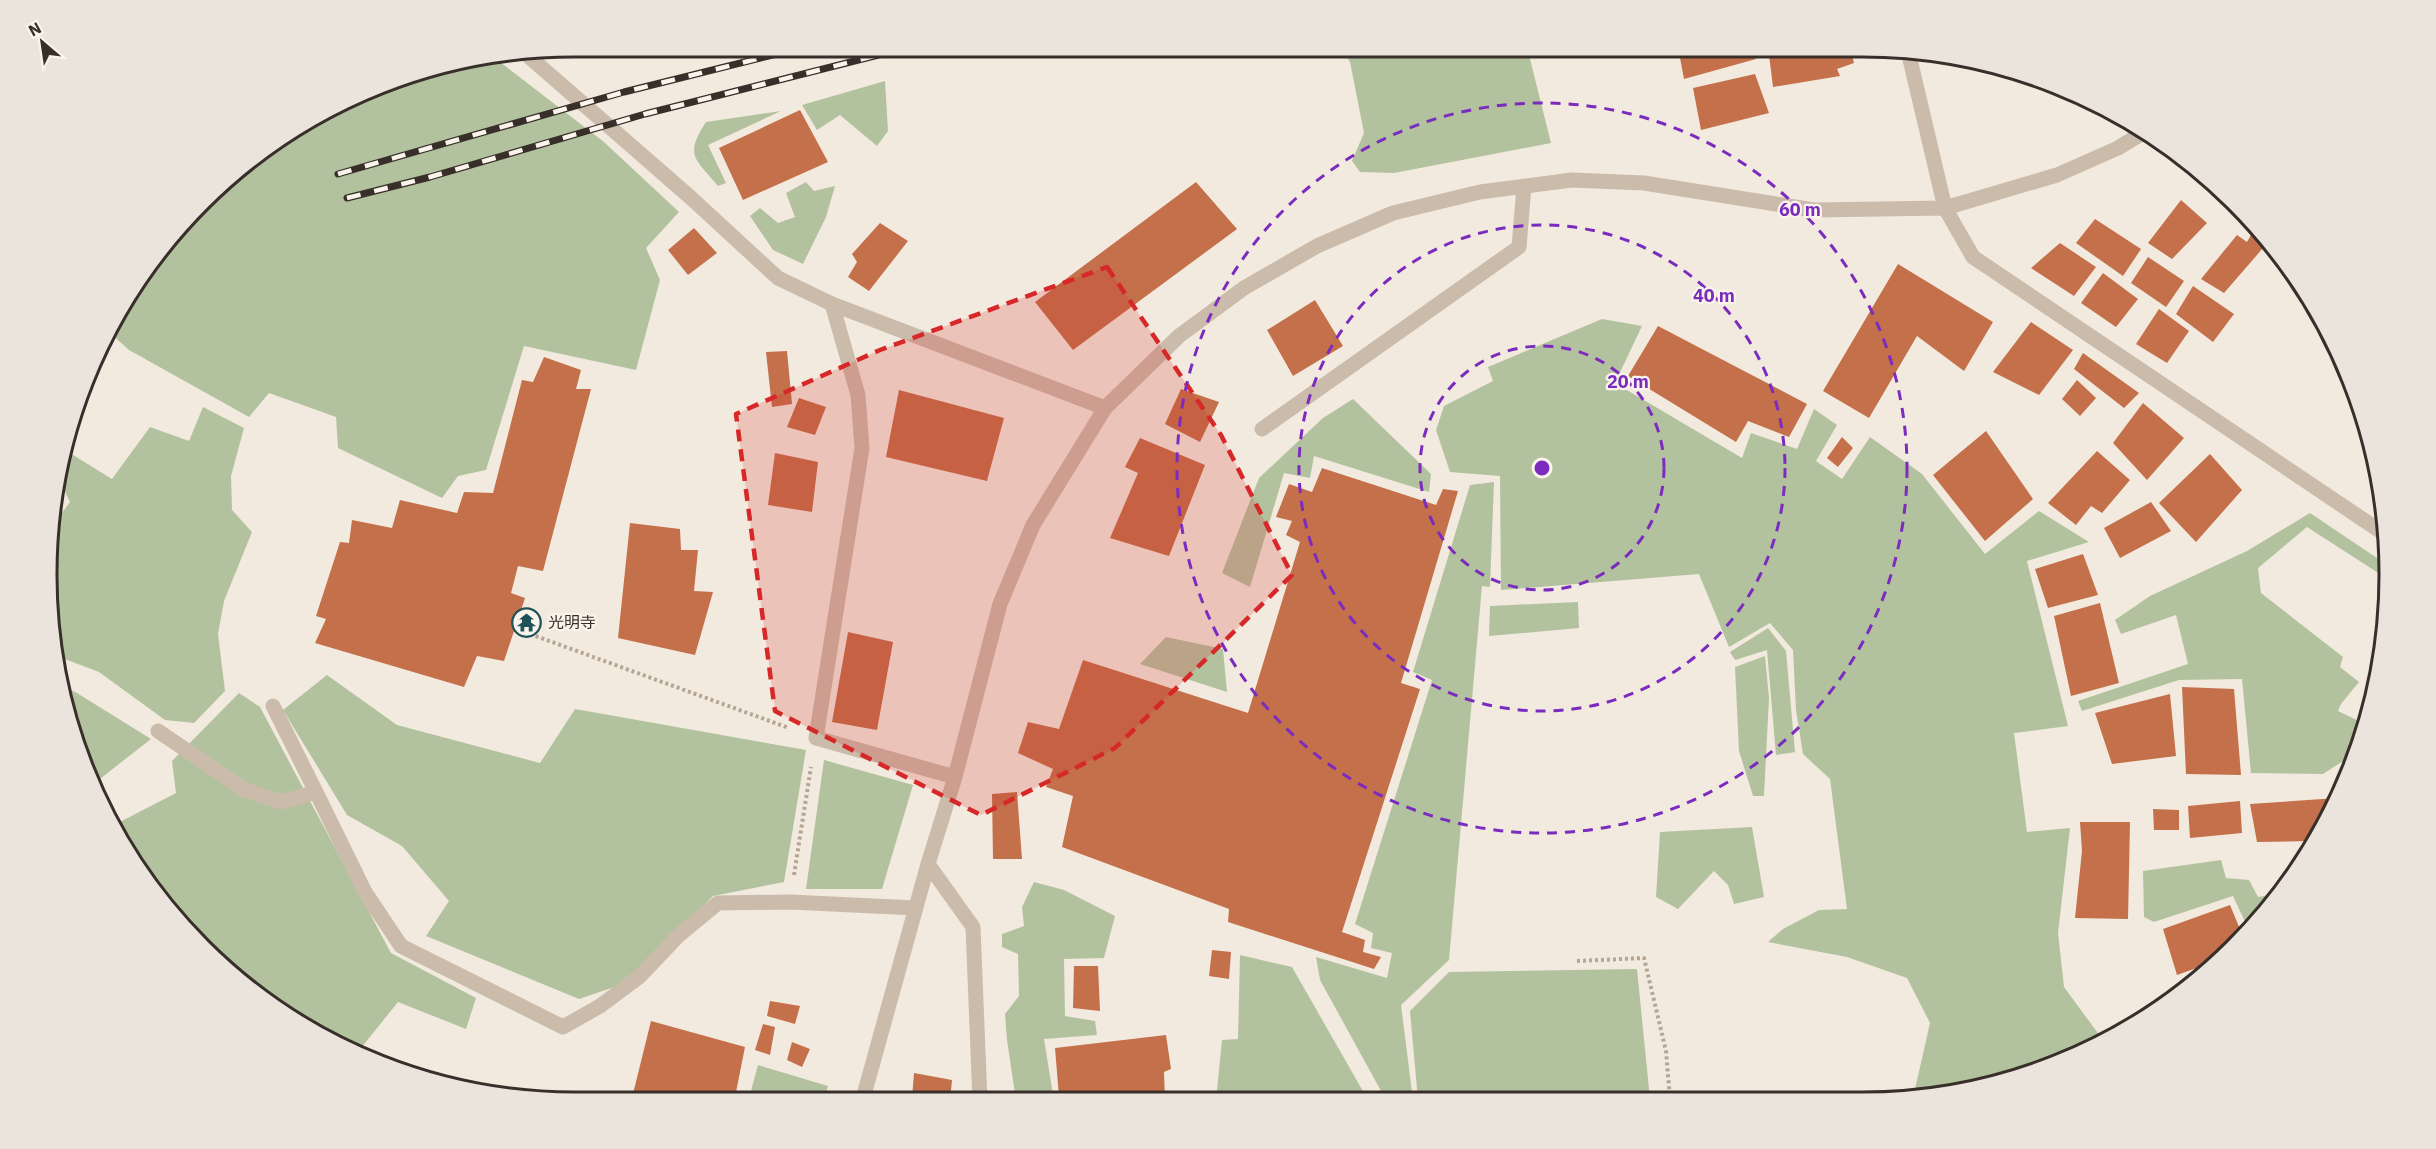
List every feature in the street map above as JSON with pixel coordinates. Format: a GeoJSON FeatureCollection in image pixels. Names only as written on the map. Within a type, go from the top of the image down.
{"type":"FeatureCollection","features":[{"type":"Feature","properties":{"kind":"street"},"geometry":{"type":"LineString","coordinates":[[532,59],[690,197],[778,278],[832,304],[1105,408]]}},
{"type":"Feature","properties":{"kind":"street"},"geometry":{"type":"LineString","coordinates":[[1910,59],[1945,208],[1973,257],[2377,529]]}},
{"type":"Feature","properties":{"kind":"street"},"geometry":{"type":"LineString","coordinates":[[865,1092],[928,864],[955,777],[1000,604],[1033,525],[1105,408],[1179,336],[1244,288],[1317,246],[1393,213],[1480,192],[1572,180],[1644,183],[1814,210],[1945,208],[2057,175],[2118,148],[2136,136]]}},
{"type":"Feature","properties":{"kind":"street"},"geometry":{"type":"LineString","coordinates":[[1262,429],[1519,247],[1524,186]]}},
{"type":"Feature","properties":{"kind":"street"},"geometry":{"type":"LineString","coordinates":[[832,304],[858,395],[862,448],[816,738],[955,777]]}},
{"type":"Feature","properties":{"kind":"street"},"geometry":{"type":"LineString","coordinates":[[273,706],[365,892],[401,946],[562,1027],[600,1006],[639,977],[678,936],[718,903],[790,902],[916,908]]}},
{"type":"Feature","properties":{"kind":"street"},"geometry":{"type":"LineString","coordinates":[[158,731],[245,790],[280,802],[316,792]]}},
{"type":"Feature","properties":{"kind":"street"},"geometry":{"type":"LineString","coordinates":[[928,864],[973,927],[980,1092]]}},
{"type":"Feature","properties":{"kind":"path"},"geometry":{"type":"LineString","coordinates":[[530,634],[816,738],[790,902]]}},
{"type":"Feature","properties":{"kind":"path"},"geometry":{"type":"LineString","coordinates":[[1577,961],[1644,958],[1666,1051],[1669,1092]]}},
{"type":"Feature","properties":{"kind":"highlighted area"},"geometry":{"type":"Polygon","coordinates":[[[1107,267],[1221,435],[1292,575],[1115,748],[981,815],[775,711],[736,414],[880,350],[1107,267]]]}},
{"type":"Feature","properties":{"kind":"green space"},"geometry":{"type":"Polygon","coordinates":[[[1347,57],[1530,57],[1551,143],[1394,173],[1360,172],[1352,161],[1364,133],[1350,62],[1347,57]]]}},
{"type":"Feature","properties":{"kind":"green space"},"geometry":{"type":"Polygon","coordinates":[[[500,62],[604,142],[679,212],[646,248],[660,280],[636,370],[524,346],[486,470],[458,476],[442,498],[338,448],[336,417],[269,393],[249,417],[129,350],[115,337],[144,287],[185,233],[233,185],[287,144],[346,110],[408,84],[441,75],[500,62]]]}},
{"type":"Feature","properties":{"kind":"green space"},"geometry":{"type":"Polygon","coordinates":[[[885,81],[888,131],[877,146],[840,115],[817,130],[802,105],[885,81]]]}},
{"type":"Feature","properties":{"kind":"green space"},"geometry":{"type":"Polygon","coordinates":[[[781,111],[708,145],[726,183],[718,186],[695,156],[695,142],[706,122],[781,111]]]}},
{"type":"Feature","properties":{"kind":"green space"},"geometry":{"type":"Polygon","coordinates":[[[806,182],[814,191],[835,186],[826,217],[803,264],[773,250],[750,216],[760,208],[778,223],[795,217],[786,193],[806,182]]]}},
{"type":"Feature","properties":{"kind":"green space"},"geometry":{"type":"Polygon","coordinates":[[[1602,319],[1642,326],[1615,383],[1742,458],[1751,433],[1797,449],[1814,409],[1837,425],[1816,461],[1842,479],[1870,437],[1922,474],[1985,554],[2039,511],[2089,542],[2027,561],[2068,726],[2014,733],[2027,832],[2070,828],[2058,933],[2064,987],[2099,1034],[2028,1065],[1962,1082],[1915,1089],[1930,1023],[1907,978],[1847,957],[1768,942],[1783,929],[1819,910],[1847,909],[1830,779],[1803,754],[1796,710],[1793,650],[1770,623],[1729,647],[1699,574],[1501,590],[1500,476],[1450,472],[1436,430],[1444,406],[1493,381],[1488,367],[1602,319]]]}},
{"type":"Feature","properties":{"kind":"green space"},"geometry":{"type":"Polygon","coordinates":[[[1353,399],[1431,474],[1429,492],[1314,456],[1310,478],[1284,473],[1250,587],[1222,573],[1259,478],[1323,418],[1353,399]]]}},
{"type":"Feature","properties":{"kind":"green space"},"geometry":{"type":"Polygon","coordinates":[[[203,407],[244,428],[231,476],[232,510],[252,532],[224,601],[218,634],[225,691],[194,723],[165,720],[99,672],[64,659],[58,608],[57,574],[60,515],[70,502],[64,490],[72,454],[112,479],[150,427],[189,441],[203,407]]]}},
{"type":"Feature","properties":{"kind":"green space"},"geometry":{"type":"Polygon","coordinates":[[[1494,482],[1490,587],[1482,586],[1449,960],[1401,1005],[1412,1092],[1382,1092],[1320,980],[1316,957],[1387,978],[1392,953],[1371,948],[1373,933],[1355,924],[1432,680],[1413,672],[1470,485],[1494,482]]]}},
{"type":"Feature","properties":{"kind":"green space"},"geometry":{"type":"Polygon","coordinates":[[[2310,513],[2379,559],[2379,573],[2307,527],[2258,568],[2261,593],[2343,657],[2340,667],[2359,682],[2338,711],[2358,720],[2345,760],[2323,774],[2251,773],[2242,679],[2179,680],[2082,711],[2078,701],[2188,664],[2176,615],[2121,634],[2115,620],[2150,596],[2247,551],[2310,513]]]}},
{"type":"Feature","properties":{"kind":"green space"},"geometry":{"type":"Polygon","coordinates":[[[1578,602],[1579,628],[1489,636],[1490,606],[1578,602]]]}},
{"type":"Feature","properties":{"kind":"green space"},"geometry":{"type":"Polygon","coordinates":[[[1768,628],[1786,651],[1795,752],[1776,755],[1767,650],[1735,660],[1730,652],[1768,628]]]}},
{"type":"Feature","properties":{"kind":"green space"},"geometry":{"type":"Polygon","coordinates":[[[1166,637],[1223,649],[1227,692],[1140,664],[1166,637]]]}},
{"type":"Feature","properties":{"kind":"green space"},"geometry":{"type":"Polygon","coordinates":[[[1765,656],[1769,698],[1764,796],[1753,796],[1739,751],[1735,667],[1765,656]]]}},
{"type":"Feature","properties":{"kind":"green space"},"geometry":{"type":"Polygon","coordinates":[[[327,675],[397,725],[540,763],[575,709],[806,750],[784,882],[713,896],[629,982],[579,999],[426,936],[449,901],[402,846],[347,815],[283,710],[327,675]]]}},
{"type":"Feature","properties":{"kind":"green space"},"geometry":{"type":"Polygon","coordinates":[[[71,690],[77,693],[151,739],[99,780],[84,741],[71,690]]]}},
{"type":"Feature","properties":{"kind":"green space"},"geometry":{"type":"Polygon","coordinates":[[[239,693],[260,707],[391,953],[476,998],[466,1029],[398,1002],[362,1047],[287,1005],[233,964],[185,916],[164,890],[120,822],[176,793],[172,761],[239,693]]]}},
{"type":"Feature","properties":{"kind":"green space"},"geometry":{"type":"Polygon","coordinates":[[[824,760],[913,785],[882,889],[806,889],[824,760]]]}},
{"type":"Feature","properties":{"kind":"green space"},"geometry":{"type":"Polygon","coordinates":[[[1752,827],[1764,897],[1734,904],[1728,885],[1714,871],[1678,909],[1656,897],[1660,832],[1752,827]]]}},
{"type":"Feature","properties":{"kind":"green space"},"geometry":{"type":"Polygon","coordinates":[[[2221,860],[2226,878],[2249,880],[2258,897],[2268,895],[2245,922],[2233,896],[2154,922],[2144,917],[2143,871],[2221,860]]]}},
{"type":"Feature","properties":{"kind":"green space"},"geometry":{"type":"Polygon","coordinates":[[[1034,882],[1064,890],[1115,916],[1104,958],[1064,959],[1065,1016],[1095,1021],[1097,1035],[1044,1039],[1053,1092],[1015,1092],[1005,1014],[1019,996],[1018,954],[1002,947],[1002,934],[1024,926],[1022,907],[1034,882]]]}},
{"type":"Feature","properties":{"kind":"green space"},"geometry":{"type":"Polygon","coordinates":[[[1240,955],[1292,967],[1363,1092],[1217,1092],[1222,1040],[1238,1039],[1240,955]]]}},
{"type":"Feature","properties":{"kind":"green space"},"geometry":{"type":"Polygon","coordinates":[[[1637,969],[1649,1092],[1417,1092],[1410,1011],[1449,972],[1637,969]]]}},
{"type":"Feature","properties":{"kind":"green space"},"geometry":{"type":"Polygon","coordinates":[[[758,1065],[828,1086],[826,1092],[751,1092],[758,1065]]]}},
{"type":"Feature","properties":{"kind":"building"},"geometry":{"type":"Polygon","coordinates":[[[1680,57],[1755,57],[1756,59],[1684,79],[1680,57]]]}},
{"type":"Feature","properties":{"kind":"building"},"geometry":{"type":"Polygon","coordinates":[[[1769,57],[1852,57],[1854,63],[1837,69],[1840,76],[1773,87],[1769,57]]]}},
{"type":"Feature","properties":{"kind":"building"},"geometry":{"type":"Polygon","coordinates":[[[1755,74],[1769,113],[1701,130],[1693,88],[1755,74]]]}},
{"type":"Feature","properties":{"kind":"building"},"geometry":{"type":"Polygon","coordinates":[[[800,110],[828,162],[743,200],[719,148],[800,110]]]}},
{"type":"Feature","properties":{"kind":"building"},"geometry":{"type":"Polygon","coordinates":[[[1196,182],[1237,229],[1073,350],[1035,302],[1196,182]]]}},
{"type":"Feature","properties":{"kind":"building"},"geometry":{"type":"Polygon","coordinates":[[[2181,200],[2207,223],[2172,259],[2148,243],[2181,200]]]}},
{"type":"Feature","properties":{"kind":"building"},"geometry":{"type":"Polygon","coordinates":[[[2095,219],[2141,249],[2123,276],[2076,243],[2095,219]]]}},
{"type":"Feature","properties":{"kind":"building"},"geometry":{"type":"Polygon","coordinates":[[[880,223],[908,241],[869,291],[848,277],[857,262],[852,254],[880,223]]]}},
{"type":"Feature","properties":{"kind":"building"},"geometry":{"type":"Polygon","coordinates":[[[694,228],[717,253],[688,275],[668,250],[694,228]]]}},
{"type":"Feature","properties":{"kind":"building"},"geometry":{"type":"Polygon","coordinates":[[[2252,234],[2263,248],[2224,293],[2201,279],[2237,235],[2247,242],[2252,234]]]}},
{"type":"Feature","properties":{"kind":"building"},"geometry":{"type":"Polygon","coordinates":[[[2060,243],[2096,267],[2074,296],[2031,268],[2060,243]]]}},
{"type":"Feature","properties":{"kind":"building"},"geometry":{"type":"Polygon","coordinates":[[[2148,257],[2184,281],[2166,307],[2131,283],[2148,257]]]}},
{"type":"Feature","properties":{"kind":"building"},"geometry":{"type":"Polygon","coordinates":[[[1898,264],[1993,322],[1964,371],[1917,336],[1869,418],[1823,391],[1898,264]]]}},
{"type":"Feature","properties":{"kind":"building"},"geometry":{"type":"Polygon","coordinates":[[[2103,273],[2138,299],[2116,327],[2081,303],[2103,273]]]}},
{"type":"Feature","properties":{"kind":"building"},"geometry":{"type":"Polygon","coordinates":[[[2193,286],[2234,314],[2213,342],[2176,314],[2193,286]]]}},
{"type":"Feature","properties":{"kind":"building"},"geometry":{"type":"Polygon","coordinates":[[[1315,300],[1343,346],[1293,376],[1267,330],[1315,300]]]}},
{"type":"Feature","properties":{"kind":"building"},"geometry":{"type":"Polygon","coordinates":[[[2159,309],[2189,331],[2167,363],[2136,344],[2159,309]]]}},
{"type":"Feature","properties":{"kind":"building"},"geometry":{"type":"Polygon","coordinates":[[[2031,322],[2073,350],[2039,395],[1993,372],[2031,322]]]}},
{"type":"Feature","properties":{"kind":"building"},"geometry":{"type":"Polygon","coordinates":[[[1658,326],[1807,404],[1789,437],[1748,421],[1736,442],[1628,376],[1658,326]]]}},
{"type":"Feature","properties":{"kind":"building"},"geometry":{"type":"Polygon","coordinates":[[[787,351],[792,404],[772,407],[766,352],[787,351]]]}},
{"type":"Feature","properties":{"kind":"building"},"geometry":{"type":"Polygon","coordinates":[[[2083,353],[2139,393],[2124,408],[2074,369],[2083,353]]]}},
{"type":"Feature","properties":{"kind":"building"},"geometry":{"type":"Polygon","coordinates":[[[544,357],[581,370],[576,389],[591,389],[543,571],[518,566],[511,593],[525,598],[504,661],[477,656],[464,687],[315,643],[326,619],[316,616],[340,542],[349,543],[352,520],[392,528],[400,500],[457,513],[464,492],[493,493],[522,380],[533,382],[544,357]]]}},
{"type":"Feature","properties":{"kind":"building"},"geometry":{"type":"Polygon","coordinates":[[[2077,380],[2096,398],[2080,416],[2062,399],[2077,380]]]}},
{"type":"Feature","properties":{"kind":"building"},"geometry":{"type":"Polygon","coordinates":[[[1181,389],[1219,402],[1200,442],[1165,424],[1181,389]]]}},
{"type":"Feature","properties":{"kind":"building"},"geometry":{"type":"Polygon","coordinates":[[[899,390],[1004,418],[987,481],[886,457],[899,390]]]}},
{"type":"Feature","properties":{"kind":"building"},"geometry":{"type":"Polygon","coordinates":[[[799,398],[826,407],[815,435],[787,427],[799,398]]]}},
{"type":"Feature","properties":{"kind":"building"},"geometry":{"type":"Polygon","coordinates":[[[2143,403],[2184,438],[2147,480],[2113,443],[2143,403]]]}},
{"type":"Feature","properties":{"kind":"building"},"geometry":{"type":"Polygon","coordinates":[[[1986,431],[2033,499],[1985,541],[1933,475],[1986,431]]]}},
{"type":"Feature","properties":{"kind":"building"},"geometry":{"type":"Polygon","coordinates":[[[1842,437],[1853,448],[1838,467],[1827,458],[1842,437]]]}},
{"type":"Feature","properties":{"kind":"building"},"geometry":{"type":"Polygon","coordinates":[[[1140,438],[1205,465],[1169,556],[1110,538],[1138,473],[1125,467],[1140,438]]]}},
{"type":"Feature","properties":{"kind":"building"},"geometry":{"type":"Polygon","coordinates":[[[2097,451],[2130,480],[2102,513],[2091,506],[2076,525],[2048,503],[2097,451]]]}},
{"type":"Feature","properties":{"kind":"building"},"geometry":{"type":"Polygon","coordinates":[[[775,453],[818,462],[812,512],[768,505],[775,453]]]}},
{"type":"Feature","properties":{"kind":"building"},"geometry":{"type":"Polygon","coordinates":[[[2210,454],[2242,490],[2196,542],[2159,503],[2210,454]]]}},
{"type":"Feature","properties":{"kind":"building"},"geometry":{"type":"Polygon","coordinates":[[[1322,468],[1436,505],[1443,489],[1458,491],[1401,683],[1420,689],[1342,932],[1365,940],[1363,952],[1381,957],[1374,969],[1228,922],[1229,909],[1062,847],[1073,796],[1046,787],[1053,769],[1018,753],[1028,722],[1059,729],[1083,660],[1248,713],[1300,542],[1286,535],[1292,521],[1276,517],[1289,484],[1312,492],[1322,468]]]}},
{"type":"Feature","properties":{"kind":"building"},"geometry":{"type":"Polygon","coordinates":[[[2151,502],[2171,531],[2120,558],[2104,528],[2151,502]]]}},
{"type":"Feature","properties":{"kind":"building"},"geometry":{"type":"Polygon","coordinates":[[[630,523],[680,529],[681,550],[698,550],[694,591],[713,592],[695,655],[618,638],[630,523]]]}},
{"type":"Feature","properties":{"kind":"building"},"geometry":{"type":"Polygon","coordinates":[[[2083,554],[2098,595],[2048,608],[2035,569],[2083,554]]]}},
{"type":"Feature","properties":{"kind":"building"},"geometry":{"type":"Polygon","coordinates":[[[2100,603],[2119,683],[2071,696],[2054,616],[2100,603]]]}},
{"type":"Feature","properties":{"kind":"building"},"geometry":{"type":"Polygon","coordinates":[[[848,632],[893,642],[877,730],[832,722],[848,632]]]}},
{"type":"Feature","properties":{"kind":"building"},"geometry":{"type":"Polygon","coordinates":[[[2182,687],[2234,689],[2241,775],[2186,774],[2182,687]]]}},
{"type":"Feature","properties":{"kind":"building"},"geometry":{"type":"Polygon","coordinates":[[[2170,694],[2176,756],[2112,764],[2095,713],[2170,694]]]}},
{"type":"Feature","properties":{"kind":"building"},"geometry":{"type":"Polygon","coordinates":[[[1017,792],[1022,859],[993,859],[992,794],[1017,792]]]}},
{"type":"Feature","properties":{"kind":"building"},"geometry":{"type":"Polygon","coordinates":[[[2328,799],[2305,841],[2257,842],[2250,804],[2328,799]]]}},
{"type":"Feature","properties":{"kind":"building"},"geometry":{"type":"Polygon","coordinates":[[[2240,801],[2242,833],[2190,838],[2188,806],[2240,801]]]}},
{"type":"Feature","properties":{"kind":"building"},"geometry":{"type":"Polygon","coordinates":[[[2153,809],[2179,810],[2179,830],[2154,830],[2153,809]]]}},
{"type":"Feature","properties":{"kind":"building"},"geometry":{"type":"Polygon","coordinates":[[[2080,822],[2130,822],[2128,919],[2075,918],[2082,851],[2080,822]]]}},
{"type":"Feature","properties":{"kind":"building"},"geometry":{"type":"Polygon","coordinates":[[[2230,905],[2239,928],[2199,967],[2177,975],[2163,929],[2230,905]]]}},
{"type":"Feature","properties":{"kind":"building"},"geometry":{"type":"Polygon","coordinates":[[[1212,950],[1231,952],[1229,979],[1209,976],[1212,950]]]}},
{"type":"Feature","properties":{"kind":"building"},"geometry":{"type":"Polygon","coordinates":[[[1074,966],[1098,966],[1100,1011],[1073,1008],[1074,966]]]}},
{"type":"Feature","properties":{"kind":"building"},"geometry":{"type":"Polygon","coordinates":[[[770,1001],[800,1006],[795,1024],[767,1016],[770,1001]]]}},
{"type":"Feature","properties":{"kind":"building"},"geometry":{"type":"Polygon","coordinates":[[[651,1021],[745,1047],[736,1092],[633,1092],[651,1021]]]}},
{"type":"Feature","properties":{"kind":"building"},"geometry":{"type":"Polygon","coordinates":[[[763,1024],[775,1027],[770,1055],[755,1050],[763,1024]]]}},
{"type":"Feature","properties":{"kind":"building"},"geometry":{"type":"Polygon","coordinates":[[[1166,1035],[1171,1069],[1164,1072],[1165,1092],[1059,1092],[1055,1048],[1166,1035]]]}},
{"type":"Feature","properties":{"kind":"building"},"geometry":{"type":"Polygon","coordinates":[[[792,1042],[810,1049],[802,1067],[787,1060],[792,1042]]]}},
{"type":"Feature","properties":{"kind":"building"},"geometry":{"type":"Polygon","coordinates":[[[914,1073],[952,1080],[951,1092],[912,1092],[914,1073]]]}},
{"type":"Feature","properties":{"kind":"railway"},"geometry":{"type":"LineString","coordinates":[[338,174],[624,92],[765,57]]}},
{"type":"Feature","properties":{"kind":"railway"},"geometry":{"type":"LineString","coordinates":[[347,198],[430,177],[645,114],[870,57]]}},
{"type":"Feature","properties":{"kind":"place","name":"光明寺"},"geometry":{"type":"Point","coordinates":[527,622]}}]}
